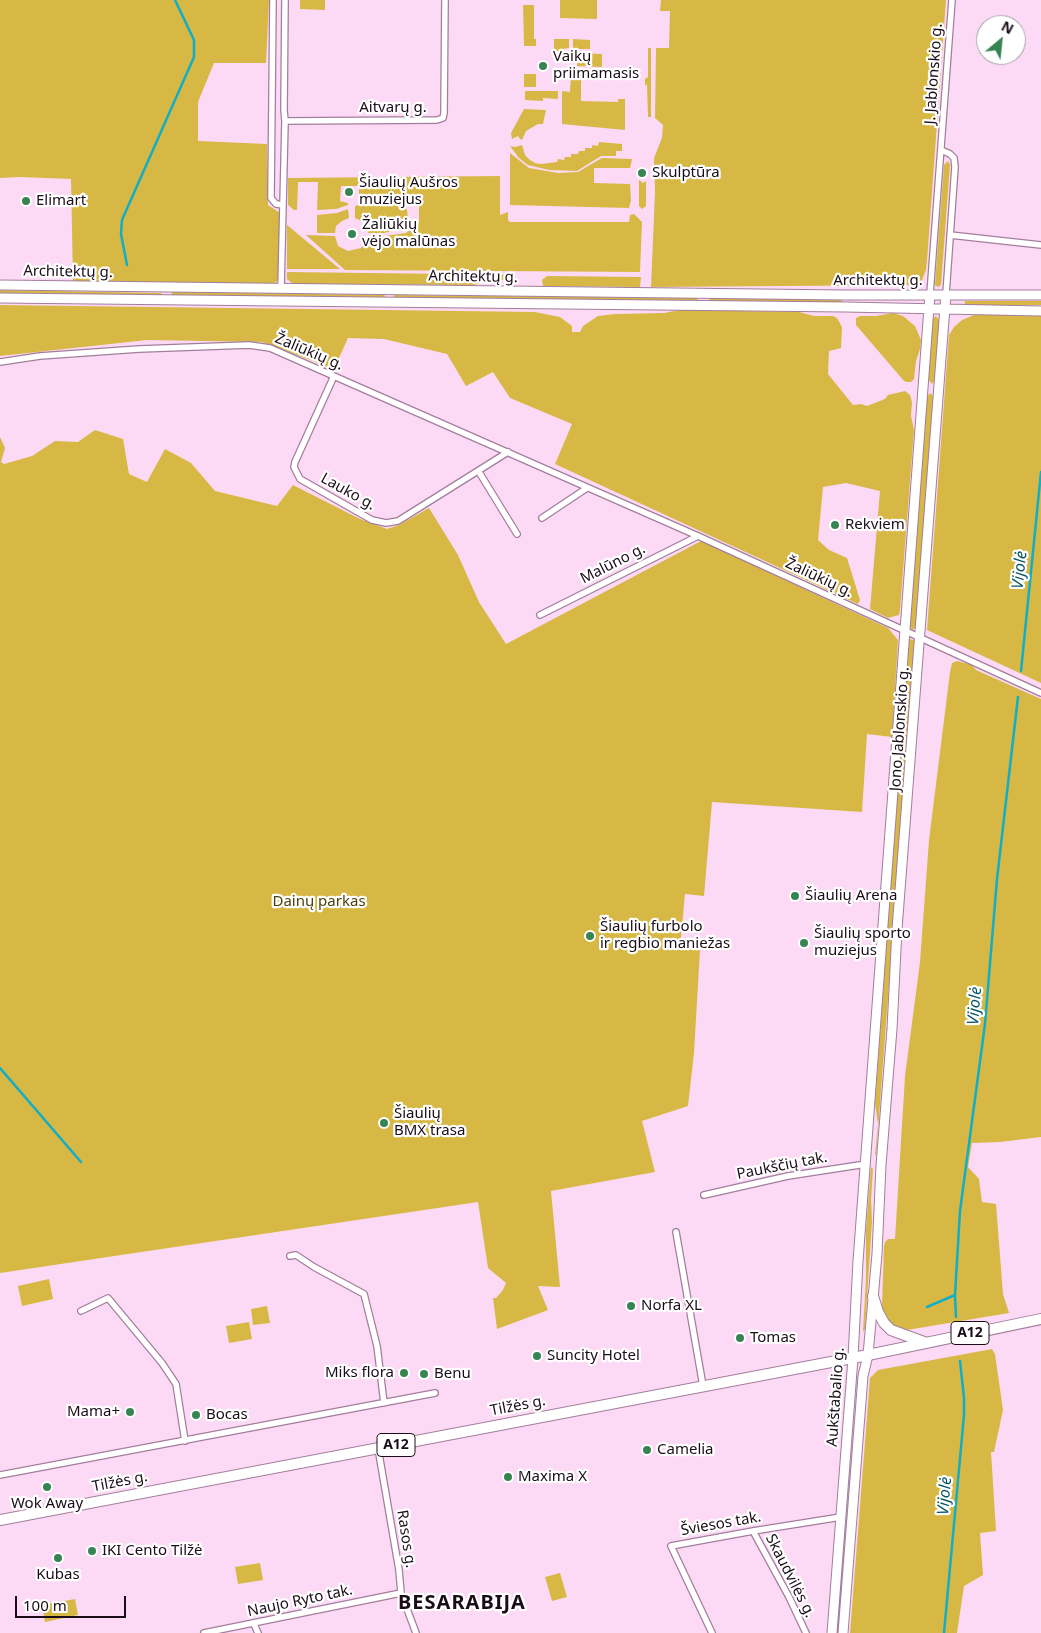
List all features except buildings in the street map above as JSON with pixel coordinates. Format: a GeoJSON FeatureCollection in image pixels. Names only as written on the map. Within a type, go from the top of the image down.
{"type":"FeatureCollection","features":[{"type":"Feature","properties":{"kind":"highway"},"geometry":{"type":"LineString","coordinates":[[873,1296],[878,1312],[884,1323],[891,1330],[927,1342]]}},
{"type":"Feature","properties":{"kind":"highway","name":"Tilžės g."},"geometry":{"type":"LineString","coordinates":[[0,1520],[853,1358],[1041,1319]]}},
{"type":"Feature","properties":{"kind":"main road","name":"Architektų g."},"geometry":{"type":"LineString","coordinates":[[0,285],[845,295],[1041,295]]}},
{"type":"Feature","properties":{"kind":"main road"},"geometry":{"type":"LineString","coordinates":[[168,288],[168,300]]}},
{"type":"Feature","properties":{"kind":"main road"},"geometry":{"type":"LineString","coordinates":[[389,290],[389,302]]}},
{"type":"Feature","properties":{"kind":"main road"},"geometry":{"type":"LineString","coordinates":[[704,293],[704,306]]}},
{"type":"Feature","properties":{"kind":"main road","name":"Jono Jablonskio g."},"geometry":{"type":"LineString","coordinates":[[866,1164],[930,294]]}},
{"type":"Feature","properties":{"kind":"main road","name":"Jono Jablonskio g."},"geometry":{"type":"LineString","coordinates":[[881,1165],[946,294]]}},
{"type":"Feature","properties":{"kind":"main road"},"geometry":{"type":"LineString","coordinates":[[845,295],[845,307]]}},
{"type":"Feature","properties":{"kind":"main road","name":"Architektų g."},"geometry":{"type":"LineString","coordinates":[[0,298],[845,307],[1041,311]]}},
{"type":"Feature","properties":{"kind":"main road"},"geometry":{"type":"LineString","coordinates":[[866,1164],[881,1165]]}},
{"type":"Feature","properties":{"kind":"main road","name":"Aukštabalio g."},"geometry":{"type":"LineString","coordinates":[[832,1633],[842,1517],[866,1164]]}},
{"type":"Feature","properties":{"kind":"main road","name":"Aukštabalio g."},"geometry":{"type":"LineString","coordinates":[[843,1633],[863,1376],[868,1355],[873,1296],[881,1165]]}},
{"type":"Feature","properties":{"kind":"street"},"geometry":{"type":"LineString","coordinates":[[273,0],[271,198],[276,204],[283,204]]}},
{"type":"Feature","properties":{"kind":"street"},"geometry":{"type":"LineString","coordinates":[[281,288],[286,121],[284,110],[285,0]]}},
{"type":"Feature","properties":{"kind":"street","name":"Aitvarų g."},"geometry":{"type":"LineString","coordinates":[[286,121],[437,120],[442,118],[444,113],[445,0]]}},
{"type":"Feature","properties":{"kind":"street","name":"J. Jablonskio g."},"geometry":{"type":"LineString","coordinates":[[930,294],[952,0]]}},
{"type":"Feature","properties":{"kind":"street"},"geometry":{"type":"LineString","coordinates":[[941,150],[954,158],[955,167],[946,294]]}},
{"type":"Feature","properties":{"kind":"street"},"geometry":{"type":"LineString","coordinates":[[950,235],[1041,245]]}},
{"type":"Feature","properties":{"kind":"street","name":"Žaliūkių g."},"geometry":{"type":"LineString","coordinates":[[0,362],[40,356],[139,349],[250,345],[276,351],[698,536],[1041,693]]}},
{"type":"Feature","properties":{"kind":"street","name":"Lauko g."},"geometry":{"type":"LineString","coordinates":[[334,376],[295,462],[296,471],[300,479],[372,520],[386,523],[398,522],[508,452]]}},
{"type":"Feature","properties":{"kind":"street"},"geometry":{"type":"LineString","coordinates":[[479,472],[517,534]]}},
{"type":"Feature","properties":{"kind":"street"},"geometry":{"type":"LineString","coordinates":[[542,518],[587,488]]}},
{"type":"Feature","properties":{"kind":"street","name":"Malūno g."},"geometry":{"type":"LineString","coordinates":[[540,615],[698,536]]}},
{"type":"Feature","properties":{"kind":"street","name":"Paukščių tak."},"geometry":{"type":"LineString","coordinates":[[704,1195],[788,1176],[866,1164]]}},
{"type":"Feature","properties":{"kind":"street"},"geometry":{"type":"LineString","coordinates":[[676,1232],[703,1386]]}},
{"type":"Feature","properties":{"kind":"street"},"geometry":{"type":"LineString","coordinates":[[290,1256],[296,1255],[364,1294],[376,1346],[384,1403]]}},
{"type":"Feature","properties":{"kind":"street"},"geometry":{"type":"LineString","coordinates":[[81,1311],[108,1298],[162,1363],[176,1384],[185,1441]]}},
{"type":"Feature","properties":{"kind":"street"},"geometry":{"type":"LineString","coordinates":[[0,1475],[435,1393]]}},
{"type":"Feature","properties":{"kind":"street","name":"Rasos g."},"geometry":{"type":"LineString","coordinates":[[378,1448],[399,1570],[401,1593],[416,1633]]}},
{"type":"Feature","properties":{"kind":"street","name":"Šviesos tak."},"geometry":{"type":"LineString","coordinates":[[712,1633],[671,1546],[842,1517]]}},
{"type":"Feature","properties":{"kind":"street","name":"Skaudvilės g."},"geometry":{"type":"LineString","coordinates":[[753,1531],[789,1597],[806,1633]]}},
{"type":"Feature","properties":{"kind":"street","name":"Naujo Ryto tak."},"geometry":{"type":"LineString","coordinates":[[204,1633],[401,1593]]}},
{"type":"Feature","properties":{"kind":"street"},"geometry":{"type":"LineString","coordinates":[[254,1624],[258,1633]]}},
{"type":"Feature","properties":{"kind":"green space"},"geometry":{"type":"Polygon","coordinates":[[[0,0],[269,0],[266,63],[214,63],[198,102],[198,141],[267,144],[268,205],[280,213],[279,279],[274,284],[73,281],[71,179],[0,178],[0,0]]]}},
{"type":"Feature","properties":{"kind":"green space"},"geometry":{"type":"Polygon","coordinates":[[[300,0],[325,0],[325,10],[300,9],[300,0]]]}},
{"type":"Feature","properties":{"kind":"green space"},"geometry":{"type":"Polygon","coordinates":[[[560,0],[597,0],[597,19],[560,18],[560,0]]]}},
{"type":"Feature","properties":{"kind":"green space"},"geometry":{"type":"Polygon","coordinates":[[[661,0],[946,0],[927,261],[922,280],[915,285],[651,287],[655,192],[654,158],[662,138],[663,125],[655,118],[656,48],[669,48],[670,11],[660,11],[661,0]]]}},
{"type":"Feature","properties":{"kind":"green space"},"geometry":{"type":"Polygon","coordinates":[[[523,5],[534,5],[534,39],[536,39],[536,46],[524,46],[523,5]]]}},
{"type":"Feature","properties":{"kind":"green space"},"geometry":{"type":"Polygon","coordinates":[[[554,39],[569,39],[569,48],[554,51],[554,39]]]}},
{"type":"Feature","properties":{"kind":"green space"},"geometry":{"type":"Polygon","coordinates":[[[573,39],[590,40],[590,49],[573,49],[573,39]]]}},
{"type":"Feature","properties":{"kind":"green space"},"geometry":{"type":"Polygon","coordinates":[[[648,48],[651,48],[651,117],[648,117],[647,84],[645,86],[645,79],[648,77],[648,48]]]}},
{"type":"Feature","properties":{"kind":"green space"},"geometry":{"type":"Polygon","coordinates":[[[578,53],[602,54],[602,67],[577,66],[578,53]]]}},
{"type":"Feature","properties":{"kind":"green space"},"geometry":{"type":"Polygon","coordinates":[[[571,72],[581,72],[581,101],[618,102],[618,99],[625,99],[625,130],[562,124],[562,91],[570,92],[571,72]]]}},
{"type":"Feature","properties":{"kind":"green space"},"geometry":{"type":"Polygon","coordinates":[[[524,74],[536,74],[536,87],[524,87],[524,74]]]}},
{"type":"Feature","properties":{"kind":"green space"},"geometry":{"type":"Polygon","coordinates":[[[525,91],[558,91],[558,99],[543,98],[543,101],[525,100],[525,91]]]}},
{"type":"Feature","properties":{"kind":"green space"},"geometry":{"type":"Polygon","coordinates":[[[524,109],[546,110],[543,124],[538,124],[526,131],[522,140],[518,136],[512,139],[511,133],[524,109]]]}},
{"type":"Feature","properties":{"kind":"green space"},"geometry":{"type":"Polygon","coordinates":[[[599,142],[622,144],[622,151],[616,151],[616,156],[601,156],[577,171],[549,170],[528,165],[519,158],[510,146],[522,145],[525,155],[530,160],[541,164],[557,162],[558,159],[564,160],[565,157],[571,157],[571,154],[585,151],[585,148],[592,148],[592,145],[598,146],[599,142]]]}},
{"type":"Feature","properties":{"kind":"green space"},"geometry":{"type":"Polygon","coordinates":[[[510,153],[529,168],[558,173],[578,172],[602,158],[632,159],[630,168],[594,168],[594,183],[630,184],[631,200],[629,208],[510,205],[510,153]]]}},
{"type":"Feature","properties":{"kind":"green space"},"geometry":{"type":"Polygon","coordinates":[[[948,161],[950,165],[941,285],[938,287],[935,285],[944,165],[948,161]]]}},
{"type":"Feature","properties":{"kind":"green space"},"geometry":{"type":"Polygon","coordinates":[[[500,176],[500,215],[508,212],[508,220],[510,222],[629,222],[630,215],[634,214],[642,222],[640,272],[345,270],[306,235],[335,236],[338,246],[348,251],[361,248],[368,236],[406,233],[419,223],[419,196],[379,195],[363,197],[359,196],[359,186],[341,186],[340,201],[348,203],[348,205],[336,209],[317,210],[318,182],[298,182],[297,210],[294,210],[288,205],[288,178],[500,176]],[[397,178],[371,179],[374,188],[386,187],[392,189],[396,187],[397,178]]]}},
{"type":"Feature","properties":{"kind":"green space"},"geometry":{"type":"Polygon","coordinates":[[[639,180],[643,183],[646,181],[646,206],[642,209],[639,206],[639,180]]]}},
{"type":"Feature","properties":{"kind":"green space"},"geometry":{"type":"Polygon","coordinates":[[[380,199],[395,201],[407,210],[408,219],[401,229],[384,233],[368,233],[366,223],[355,218],[355,206],[380,199]]]}},
{"type":"Feature","properties":{"kind":"green space"},"geometry":{"type":"Polygon","coordinates":[[[348,209],[349,218],[336,226],[335,233],[317,233],[317,215],[337,213],[348,209]]]}},
{"type":"Feature","properties":{"kind":"green space"},"geometry":{"type":"Polygon","coordinates":[[[287,225],[340,269],[287,269],[287,225]]]}},
{"type":"Feature","properties":{"kind":"green space"},"geometry":{"type":"Polygon","coordinates":[[[287,272],[451,274],[483,282],[474,285],[293,284],[287,279],[287,272]]]}},
{"type":"Feature","properties":{"kind":"green space"},"geometry":{"type":"Polygon","coordinates":[[[465,274],[513,275],[513,280],[485,280],[465,274]]]}},
{"type":"Feature","properties":{"kind":"green space"},"geometry":{"type":"Polygon","coordinates":[[[547,276],[641,277],[640,287],[543,286],[542,280],[547,276]]]}},
{"type":"Feature","properties":{"kind":"green space"},"geometry":{"type":"Polygon","coordinates":[[[0,290],[161,293],[163,295],[0,293],[0,290]]]}},
{"type":"Feature","properties":{"kind":"green space"},"geometry":{"type":"Polygon","coordinates":[[[173,292],[385,296],[384,298],[173,296],[171,294],[173,292]]]}},
{"type":"Feature","properties":{"kind":"green space"},"geometry":{"type":"Polygon","coordinates":[[[393,296],[698,299],[696,301],[395,298],[393,296]]]}},
{"type":"Feature","properties":{"kind":"green space"},"geometry":{"type":"Polygon","coordinates":[[[709,299],[843,301],[840,303],[711,301],[709,299]]]}},
{"type":"Feature","properties":{"kind":"green space"},"geometry":{"type":"Polygon","coordinates":[[[1041,301],[1041,305],[966,305],[964,302],[1041,301]]]}},
{"type":"Feature","properties":{"kind":"green space"},"geometry":{"type":"Polygon","coordinates":[[[0,305],[535,312],[560,317],[572,326],[572,332],[580,332],[583,326],[598,316],[664,313],[680,310],[799,312],[814,316],[833,316],[837,318],[842,327],[841,348],[829,351],[828,374],[853,405],[861,404],[867,406],[885,399],[888,395],[905,391],[910,395],[912,402],[911,416],[914,430],[899,615],[888,618],[870,609],[880,491],[846,483],[823,487],[818,540],[829,550],[847,558],[860,600],[858,604],[555,464],[572,424],[510,398],[493,372],[466,386],[447,354],[384,339],[348,338],[334,369],[262,342],[147,340],[0,356],[0,305]]]}},
{"type":"Feature","properties":{"kind":"green space"},"geometry":{"type":"Polygon","coordinates":[[[893,313],[903,316],[915,326],[921,340],[914,379],[911,382],[904,381],[856,325],[856,318],[860,316],[893,313]]]}},
{"type":"Feature","properties":{"kind":"green space"},"geometry":{"type":"Polygon","coordinates":[[[974,315],[1041,315],[1041,683],[927,630],[949,335],[962,320],[974,315]]]}},
{"type":"Feature","properties":{"kind":"green space"},"geometry":{"type":"Polygon","coordinates":[[[936,316],[939,320],[935,380],[932,384],[928,379],[932,319],[936,316]]]}},
{"type":"Feature","properties":{"kind":"green space"},"geometry":{"type":"Polygon","coordinates":[[[931,393],[933,397],[917,627],[912,630],[909,625],[926,396],[931,393]]]}},
{"type":"Feature","properties":{"kind":"green space","name":"Dainų parkas"},"geometry":{"type":"Polygon","coordinates":[[[95,430],[123,439],[129,474],[147,482],[165,449],[191,463],[215,491],[277,506],[293,485],[360,519],[387,529],[399,525],[429,508],[458,555],[479,602],[506,644],[701,541],[888,628],[898,640],[892,737],[867,734],[862,812],[712,802],[704,896],[685,894],[680,948],[700,950],[694,1053],[688,1106],[642,1121],[655,1172],[551,1191],[560,1287],[538,1286],[548,1310],[497,1329],[493,1298],[496,1298],[503,1290],[506,1283],[488,1268],[478,1202],[0,1273],[0,437],[5,448],[1,462],[4,464],[32,456],[55,441],[78,442],[95,430]]]}},
{"type":"Feature","properties":{"kind":"green space"},"geometry":{"type":"Polygon","coordinates":[[[909,639],[915,642],[876,1156],[878,1124],[875,1103],[909,639]]]}},
{"type":"Feature","properties":{"kind":"green space"},"geometry":{"type":"Polygon","coordinates":[[[957,661],[972,665],[976,670],[1041,699],[1041,1137],[972,1143],[968,1167],[979,1179],[982,1202],[996,1204],[1003,1294],[1009,1313],[907,1330],[894,1326],[886,1318],[883,1311],[884,1246],[888,1239],[895,1239],[905,1076],[920,962],[929,840],[950,672],[952,663],[957,661]]]}},
{"type":"Feature","properties":{"kind":"green space"},"geometry":{"type":"Polygon","coordinates":[[[871,1167],[873,1169],[872,1221],[865,1329],[863,1332],[866,1231],[871,1167]]]}},
{"type":"Feature","properties":{"kind":"green space"},"geometry":{"type":"Polygon","coordinates":[[[49,1279],[53,1299],[22,1306],[18,1286],[49,1279]]]}},
{"type":"Feature","properties":{"kind":"green space"},"geometry":{"type":"Polygon","coordinates":[[[267,1306],[270,1323],[253,1325],[251,1309],[267,1306]]]}},
{"type":"Feature","properties":{"kind":"green space"},"geometry":{"type":"Polygon","coordinates":[[[249,1322],[252,1339],[229,1343],[226,1326],[249,1322]]]}},
{"type":"Feature","properties":{"kind":"green space"},"geometry":{"type":"Polygon","coordinates":[[[992,1349],[995,1354],[1003,1410],[994,1452],[991,1452],[996,1531],[980,1533],[983,1575],[964,1586],[957,1633],[850,1633],[870,1378],[878,1370],[992,1349]]]}},
{"type":"Feature","properties":{"kind":"green space"},"geometry":{"type":"Polygon","coordinates":[[[260,1563],[263,1580],[238,1584],[235,1567],[260,1563]]]}},
{"type":"Feature","properties":{"kind":"green space"},"geometry":{"type":"Polygon","coordinates":[[[560,1573],[567,1597],[552,1601],[545,1577],[560,1573]]]}},
{"type":"Feature","properties":{"kind":"green space"},"geometry":{"type":"Polygon","coordinates":[[[75,1599],[78,1615],[45,1622],[42,1605],[75,1599]]]}},
{"type":"Feature","properties":{"kind":"waterway"},"geometry":{"type":"LineString","coordinates":[[127,265],[121,234],[122,220],[194,57],[194,40],[175,0]]}},
{"type":"Feature","properties":{"kind":"waterway","name":"Vijolė"},"geometry":{"type":"LineString","coordinates":[[1021,671],[1041,472]]}},
{"type":"Feature","properties":{"kind":"waterway","name":"Vijolė"},"geometry":{"type":"LineString","coordinates":[[956,1317],[955,1295],[960,1211],[985,1024],[997,879],[1018,697]]}},
{"type":"Feature","properties":{"kind":"waterway"},"geometry":{"type":"LineString","coordinates":[[0,1068],[81,1162]]}},
{"type":"Feature","properties":{"kind":"waterway"},"geometry":{"type":"LineString","coordinates":[[927,1307],[955,1295]]}},
{"type":"Feature","properties":{"kind":"waterway","name":"Vijolė"},"geometry":{"type":"LineString","coordinates":[[944,1633],[964,1415],[960,1361]]}},
{"type":"Feature","properties":{"kind":"place","name":"Vaikų priimamasis"},"geometry":{"type":"Point","coordinates":[543,66]}},
{"type":"Feature","properties":{"kind":"place","name":"Skulptūra"},"geometry":{"type":"Point","coordinates":[642,173]}},
{"type":"Feature","properties":{"kind":"place","name":"Šiaulių Aušros muziejus"},"geometry":{"type":"Point","coordinates":[349,192]}},
{"type":"Feature","properties":{"kind":"place","name":"Elimart"},"geometry":{"type":"Point","coordinates":[26,201]}},
{"type":"Feature","properties":{"kind":"place","name":"Žaliūkių vėjo malūnas"},"geometry":{"type":"Point","coordinates":[352,234]}},
{"type":"Feature","properties":{"kind":"place","name":"Rekviem"},"geometry":{"type":"Point","coordinates":[835,525]}},
{"type":"Feature","properties":{"kind":"place","name":"Šiaulių Arena"},"geometry":{"type":"Point","coordinates":[795,896]}},
{"type":"Feature","properties":{"kind":"place","name":"Šiaulių furbolo ir regbio maniežas"},"geometry":{"type":"Point","coordinates":[590,936]}},
{"type":"Feature","properties":{"kind":"place","name":"Šiaulių sporto muziejus"},"geometry":{"type":"Point","coordinates":[804,943]}},
{"type":"Feature","properties":{"kind":"place","name":"Šiaulių BMX trasa"},"geometry":{"type":"Point","coordinates":[384,1123]}},
{"type":"Feature","properties":{"kind":"place","name":"Norfa XL"},"geometry":{"type":"Point","coordinates":[631,1306]}},
{"type":"Feature","properties":{"kind":"place","name":"Tomas"},"geometry":{"type":"Point","coordinates":[740,1338]}},
{"type":"Feature","properties":{"kind":"place","name":"Suncity Hotel"},"geometry":{"type":"Point","coordinates":[537,1356]}},
{"type":"Feature","properties":{"kind":"place","name":"Miks flora"},"geometry":{"type":"Point","coordinates":[404,1373]}},
{"type":"Feature","properties":{"kind":"place","name":"Benu"},"geometry":{"type":"Point","coordinates":[424,1374]}},
{"type":"Feature","properties":{"kind":"place","name":"Mama+"},"geometry":{"type":"Point","coordinates":[130,1412]}},
{"type":"Feature","properties":{"kind":"place","name":"Bocas"},"geometry":{"type":"Point","coordinates":[196,1415]}},
{"type":"Feature","properties":{"kind":"place","name":"Camelia"},"geometry":{"type":"Point","coordinates":[647,1450]}},
{"type":"Feature","properties":{"kind":"place","name":"Maxima X"},"geometry":{"type":"Point","coordinates":[508,1477]}},
{"type":"Feature","properties":{"kind":"place","name":"Wok Away"},"geometry":{"type":"Point","coordinates":[47,1487]}},
{"type":"Feature","properties":{"kind":"place","name":"IKI Cento Tilžė"},"geometry":{"type":"Point","coordinates":[92,1551]}},
{"type":"Feature","properties":{"kind":"place","name":"Kubas"},"geometry":{"type":"Point","coordinates":[58,1558]}},
{"type":"Feature","properties":{"kind":"district","name":"BESARABIJA"},"geometry":{"type":"Point","coordinates":[462,1603]}}]}
